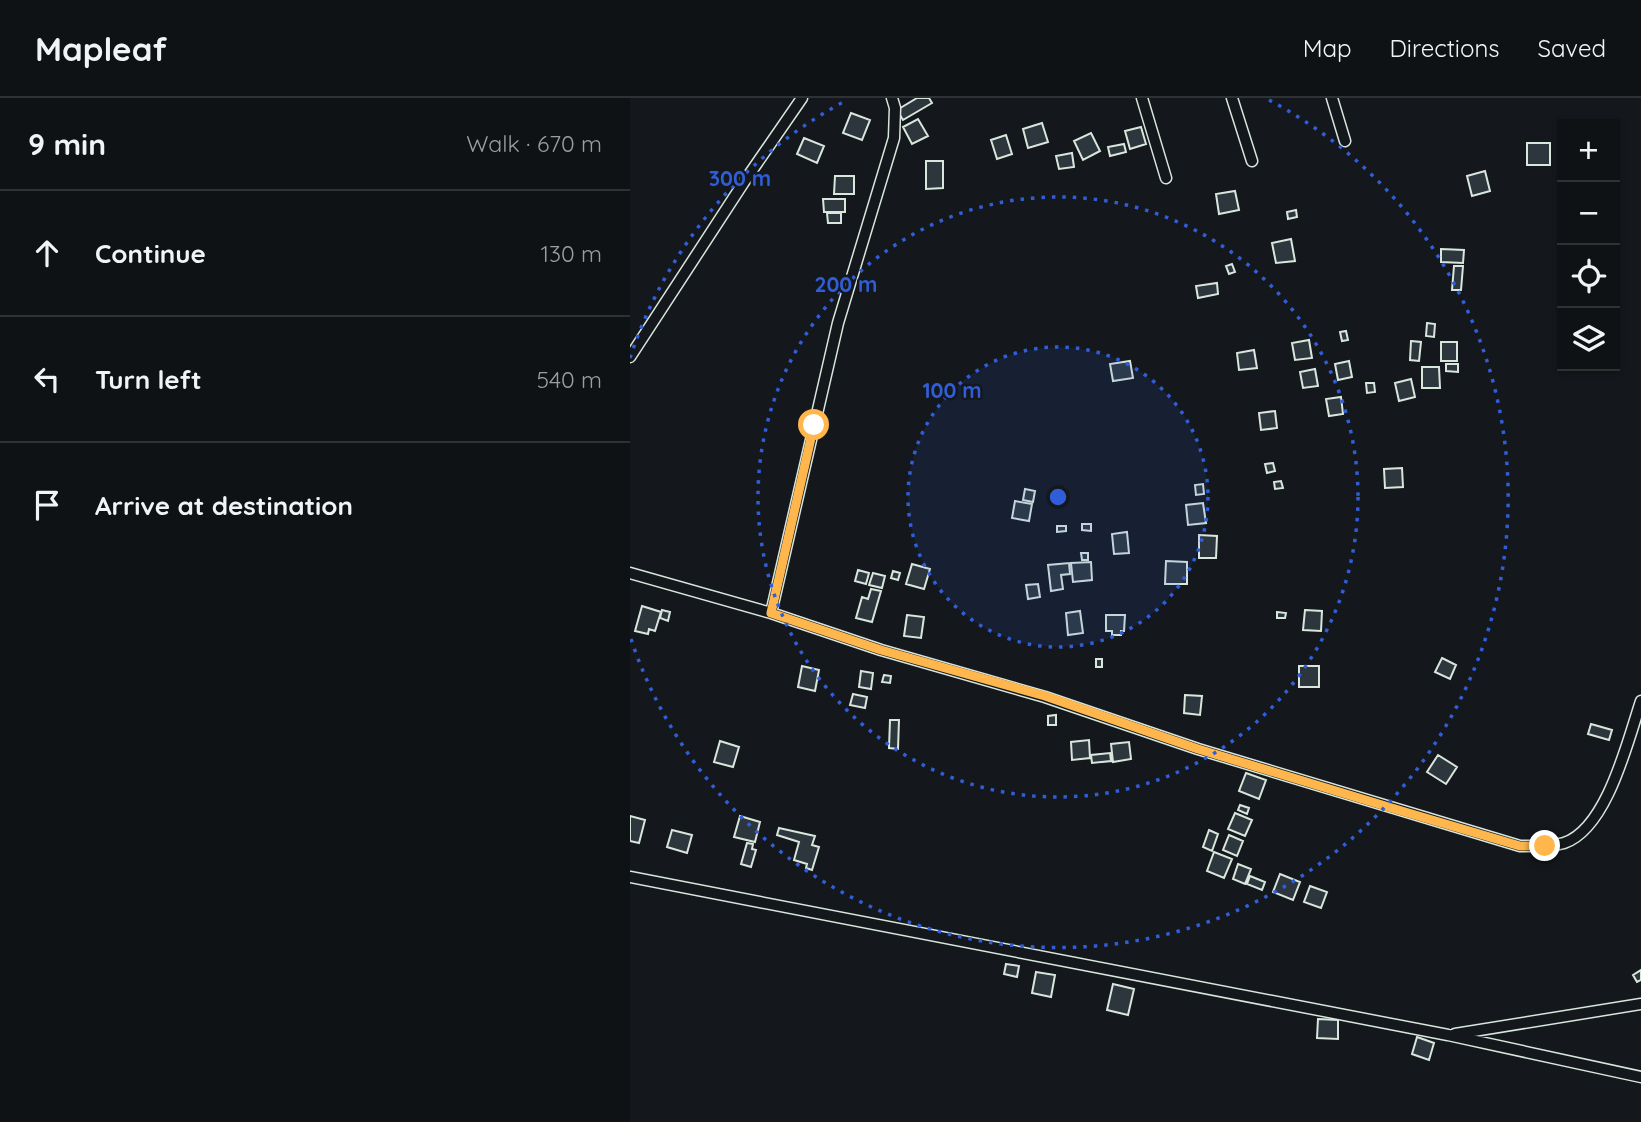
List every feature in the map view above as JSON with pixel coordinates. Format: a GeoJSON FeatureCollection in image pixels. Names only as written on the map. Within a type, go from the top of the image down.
{"type":"FeatureCollection","features":[{"type":"Feature","properties":{"kind":"street"},"geometry":{"type":"LineString","coordinates":[[630,358],[744,181],[802,98]]}},
{"type":"Feature","properties":{"kind":"street"},"geometry":{"type":"LineString","coordinates":[[771,613],[838,323],[894,138],[895,108],[892,98]]}},
{"type":"Feature","properties":{"kind":"street"},"geometry":{"type":"LineString","coordinates":[[1142,98],[1166,178]]}},
{"type":"Feature","properties":{"kind":"street"},"geometry":{"type":"LineString","coordinates":[[1232,98],[1252,161]]}},
{"type":"Feature","properties":{"kind":"street"},"geometry":{"type":"LineString","coordinates":[[1332,98],[1345,141]]}},
{"type":"Feature","properties":{"kind":"street"},"geometry":{"type":"LineString","coordinates":[[630,573],[771,613],[881,650],[1045,696],[1198,749],[1520,846],[1545,846],[1566,842],[1584,829],[1604,804],[1641,701]]}},
{"type":"Feature","properties":{"kind":"street"},"geometry":{"type":"LineString","coordinates":[[630,877],[1448,1035],[1641,1077]]}},
{"type":"Feature","properties":{"kind":"street"},"geometry":{"type":"LineString","coordinates":[[1448,1035],[1641,1004]]}},
{"type":"Feature","properties":{"kind":"building"},"geometry":{"type":"Polygon","coordinates":[[[917,98],[929,98],[932,103],[903,120],[897,110],[917,98]]]}},
{"type":"Feature","properties":{"kind":"building"},"geometry":{"type":"Polygon","coordinates":[[[851,113],[870,120],[862,140],[843,133],[851,113]]]}},
{"type":"Feature","properties":{"kind":"building"},"geometry":{"type":"Polygon","coordinates":[[[918,119],[928,136],[912,144],[903,127],[918,119]]]}},
{"type":"Feature","properties":{"kind":"building"},"geometry":{"type":"Polygon","coordinates":[[[1042,123],[1048,142],[1028,148],[1023,129],[1042,123]]]}},
{"type":"Feature","properties":{"kind":"building"},"geometry":{"type":"Polygon","coordinates":[[[1141,127],[1146,144],[1130,149],[1125,131],[1141,127]]]}},
{"type":"Feature","properties":{"kind":"building"},"geometry":{"type":"Polygon","coordinates":[[[1091,133],[1100,151],[1083,160],[1074,141],[1091,133]]]}},
{"type":"Feature","properties":{"kind":"building"},"geometry":{"type":"Polygon","coordinates":[[[1006,135],[1012,154],[997,159],[991,140],[1006,135]]]}},
{"type":"Feature","properties":{"kind":"building"},"geometry":{"type":"Polygon","coordinates":[[[804,138],[824,146],[817,163],[797,154],[804,138]]]}},
{"type":"Feature","properties":{"kind":"building"},"geometry":{"type":"Polygon","coordinates":[[[1527,143],[1550,143],[1550,165],[1527,165],[1527,143]]]}},
{"type":"Feature","properties":{"kind":"building"},"geometry":{"type":"Polygon","coordinates":[[[1124,144],[1126,152],[1110,156],[1108,147],[1124,144]]]}},
{"type":"Feature","properties":{"kind":"building"},"geometry":{"type":"Polygon","coordinates":[[[1072,153],[1074,167],[1059,169],[1056,156],[1072,153]]]}},
{"type":"Feature","properties":{"kind":"building"},"geometry":{"type":"Polygon","coordinates":[[[926,161],[943,161],[943,188],[926,189],[926,161]]]}},
{"type":"Feature","properties":{"kind":"building"},"geometry":{"type":"Polygon","coordinates":[[[1485,171],[1490,191],[1472,196],[1467,176],[1485,171]]]}},
{"type":"Feature","properties":{"kind":"building"},"geometry":{"type":"Polygon","coordinates":[[[835,176],[854,176],[854,194],[834,194],[835,176]]]}},
{"type":"Feature","properties":{"kind":"building"},"geometry":{"type":"Polygon","coordinates":[[[1235,191],[1239,210],[1219,214],[1216,194],[1235,191]]]}},
{"type":"Feature","properties":{"kind":"building"},"geometry":{"type":"Polygon","coordinates":[[[823,199],[845,199],[845,212],[824,212],[823,199]]]}},
{"type":"Feature","properties":{"kind":"building"},"geometry":{"type":"Polygon","coordinates":[[[1296,210],[1297,217],[1288,219],[1287,212],[1296,210]]]}},
{"type":"Feature","properties":{"kind":"building"},"geometry":{"type":"Polygon","coordinates":[[[827,213],[841,213],[841,223],[828,223],[827,213]]]}},
{"type":"Feature","properties":{"kind":"building"},"geometry":{"type":"Polygon","coordinates":[[[1291,239],[1295,261],[1276,263],[1272,243],[1291,239]]]}},
{"type":"Feature","properties":{"kind":"building"},"geometry":{"type":"Polygon","coordinates":[[[1441,249],[1464,250],[1463,263],[1441,262],[1441,249]]]}},
{"type":"Feature","properties":{"kind":"building"},"geometry":{"type":"Polygon","coordinates":[[[1232,264],[1235,272],[1229,274],[1226,266],[1232,264]]]}},
{"type":"Feature","properties":{"kind":"building"},"geometry":{"type":"Polygon","coordinates":[[[1454,266],[1463,266],[1461,290],[1452,290],[1454,266]]]}},
{"type":"Feature","properties":{"kind":"building"},"geometry":{"type":"Polygon","coordinates":[[[1217,283],[1218,294],[1198,298],[1196,286],[1217,283]]]}},
{"type":"Feature","properties":{"kind":"building"},"geometry":{"type":"Polygon","coordinates":[[[1427,323],[1435,324],[1434,337],[1426,336],[1427,323]]]}},
{"type":"Feature","properties":{"kind":"building"},"geometry":{"type":"Polygon","coordinates":[[[1346,331],[1348,340],[1342,341],[1340,332],[1346,331]]]}},
{"type":"Feature","properties":{"kind":"building"},"geometry":{"type":"Polygon","coordinates":[[[1309,340],[1312,358],[1295,360],[1292,343],[1309,340]]]}},
{"type":"Feature","properties":{"kind":"building"},"geometry":{"type":"Polygon","coordinates":[[[1411,341],[1421,342],[1419,361],[1410,360],[1411,341]]]}},
{"type":"Feature","properties":{"kind":"building"},"geometry":{"type":"Polygon","coordinates":[[[1441,342],[1457,342],[1457,361],[1441,361],[1441,342]]]}},
{"type":"Feature","properties":{"kind":"building"},"geometry":{"type":"Polygon","coordinates":[[[1254,350],[1257,368],[1239,370],[1237,353],[1254,350]]]}},
{"type":"Feature","properties":{"kind":"building"},"geometry":{"type":"Polygon","coordinates":[[[1130,361],[1133,378],[1113,381],[1110,364],[1130,361]]]}},
{"type":"Feature","properties":{"kind":"building"},"geometry":{"type":"Polygon","coordinates":[[[1349,361],[1352,377],[1338,380],[1335,364],[1349,361]]]}},
{"type":"Feature","properties":{"kind":"building"},"geometry":{"type":"Polygon","coordinates":[[[1446,364],[1458,364],[1458,372],[1446,371],[1446,364]]]}},
{"type":"Feature","properties":{"kind":"building"},"geometry":{"type":"Polygon","coordinates":[[[1422,367],[1439,367],[1440,388],[1422,388],[1422,367]]]}},
{"type":"Feature","properties":{"kind":"building"},"geometry":{"type":"Polygon","coordinates":[[[1315,369],[1318,386],[1303,388],[1300,372],[1315,369]]]}},
{"type":"Feature","properties":{"kind":"building"},"geometry":{"type":"Polygon","coordinates":[[[1411,379],[1415,397],[1399,401],[1395,383],[1411,379]]]}},
{"type":"Feature","properties":{"kind":"building"},"geometry":{"type":"Polygon","coordinates":[[[1366,383],[1374,383],[1375,392],[1367,393],[1366,383]]]}},
{"type":"Feature","properties":{"kind":"building"},"geometry":{"type":"Polygon","coordinates":[[[1341,397],[1343,414],[1329,416],[1326,399],[1341,397]]]}},
{"type":"Feature","properties":{"kind":"building"},"geometry":{"type":"Polygon","coordinates":[[[1275,411],[1277,428],[1261,430],[1259,413],[1275,411]]]}},
{"type":"Feature","properties":{"kind":"building"},"geometry":{"type":"Polygon","coordinates":[[[1273,463],[1275,471],[1267,473],[1265,464],[1273,463]]]}},
{"type":"Feature","properties":{"kind":"building"},"geometry":{"type":"Polygon","coordinates":[[[1402,468],[1403,487],[1385,488],[1384,469],[1402,468]]]}},
{"type":"Feature","properties":{"kind":"building"},"geometry":{"type":"Polygon","coordinates":[[[1281,481],[1283,488],[1275,489],[1274,482],[1281,481]]]}},
{"type":"Feature","properties":{"kind":"building"},"geometry":{"type":"Polygon","coordinates":[[[1203,484],[1204,494],[1196,495],[1195,485],[1203,484]]]}},
{"type":"Feature","properties":{"kind":"building"},"geometry":{"type":"Polygon","coordinates":[[[1058,488],[1060,498],[1053,500],[1051,490],[1058,488]]]}},
{"type":"Feature","properties":{"kind":"building"},"geometry":{"type":"Polygon","coordinates":[[[1025,489],[1035,491],[1033,502],[1023,500],[1025,489]]]}},
{"type":"Feature","properties":{"kind":"building"},"geometry":{"type":"Polygon","coordinates":[[[1015,501],[1032,504],[1029,521],[1012,518],[1015,501]]]}},
{"type":"Feature","properties":{"kind":"building"},"geometry":{"type":"Polygon","coordinates":[[[1203,503],[1206,523],[1188,525],[1186,505],[1203,503]]]}},
{"type":"Feature","properties":{"kind":"building"},"geometry":{"type":"Polygon","coordinates":[[[1082,524],[1091,524],[1091,531],[1082,530],[1082,524]]]}},
{"type":"Feature","properties":{"kind":"building"},"geometry":{"type":"Polygon","coordinates":[[[1057,526],[1066,526],[1066,531],[1057,532],[1057,526]]]}},
{"type":"Feature","properties":{"kind":"building"},"geometry":{"type":"Polygon","coordinates":[[[1127,532],[1129,553],[1114,554],[1112,534],[1127,532]]]}},
{"type":"Feature","properties":{"kind":"building"},"geometry":{"type":"Polygon","coordinates":[[[1199,535],[1217,536],[1216,558],[1199,558],[1199,535]]]}},
{"type":"Feature","properties":{"kind":"building"},"geometry":{"type":"Polygon","coordinates":[[[1081,553],[1088,553],[1088,560],[1082,560],[1081,553]]]}},
{"type":"Feature","properties":{"kind":"building"},"geometry":{"type":"Polygon","coordinates":[[[1166,561],[1187,562],[1187,584],[1165,584],[1166,561]]]}},
{"type":"Feature","properties":{"kind":"building"},"geometry":{"type":"Polygon","coordinates":[[[1091,562],[1092,580],[1073,582],[1071,563],[1091,562]]]}},
{"type":"Feature","properties":{"kind":"building"},"geometry":{"type":"Polygon","coordinates":[[[1069,563],[1070,574],[1061,575],[1063,589],[1051,591],[1048,565],[1069,563]]]}},
{"type":"Feature","properties":{"kind":"building"},"geometry":{"type":"Polygon","coordinates":[[[912,564],[930,569],[924,589],[906,584],[912,564]]]}},
{"type":"Feature","properties":{"kind":"building"},"geometry":{"type":"Polygon","coordinates":[[[858,570],[869,573],[866,584],[855,581],[858,570]]]}},
{"type":"Feature","properties":{"kind":"building"},"geometry":{"type":"Polygon","coordinates":[[[893,571],[900,573],[898,580],[891,578],[893,571]]]}},
{"type":"Feature","properties":{"kind":"building"},"geometry":{"type":"Polygon","coordinates":[[[873,573],[885,576],[882,588],[869,585],[873,573]]]}},
{"type":"Feature","properties":{"kind":"building"},"geometry":{"type":"Polygon","coordinates":[[[1038,584],[1040,597],[1028,599],[1026,585],[1038,584]]]}},
{"type":"Feature","properties":{"kind":"building"},"geometry":{"type":"Polygon","coordinates":[[[871,589],[881,591],[872,622],[856,618],[862,597],[868,599],[871,589]]]}},
{"type":"Feature","properties":{"kind":"building"},"geometry":{"type":"Polygon","coordinates":[[[642,606],[661,612],[655,631],[649,629],[648,634],[635,631],[642,606]]]}},
{"type":"Feature","properties":{"kind":"building"},"geometry":{"type":"Polygon","coordinates":[[[662,610],[670,612],[668,621],[660,618],[662,610]]]}},
{"type":"Feature","properties":{"kind":"building"},"geometry":{"type":"Polygon","coordinates":[[[1305,610],[1322,611],[1321,631],[1303,630],[1305,610]]]}},
{"type":"Feature","properties":{"kind":"building"},"geometry":{"type":"Polygon","coordinates":[[[1080,611],[1083,633],[1068,635],[1066,613],[1080,611]]]}},
{"type":"Feature","properties":{"kind":"building"},"geometry":{"type":"Polygon","coordinates":[[[1277,612],[1286,613],[1285,618],[1277,618],[1277,612]]]}},
{"type":"Feature","properties":{"kind":"building"},"geometry":{"type":"Polygon","coordinates":[[[907,615],[924,617],[921,638],[904,636],[907,615]]]}},
{"type":"Feature","properties":{"kind":"building"},"geometry":{"type":"Polygon","coordinates":[[[1106,615],[1125,615],[1124,631],[1121,631],[1121,635],[1112,635],[1112,631],[1106,631],[1106,615]]]}},
{"type":"Feature","properties":{"kind":"building"},"geometry":{"type":"Polygon","coordinates":[[[1442,658],[1456,665],[1450,679],[1435,672],[1442,658]]]}},
{"type":"Feature","properties":{"kind":"building"},"geometry":{"type":"Polygon","coordinates":[[[1096,659],[1102,659],[1102,667],[1096,667],[1096,659]]]}},
{"type":"Feature","properties":{"kind":"building"},"geometry":{"type":"Polygon","coordinates":[[[802,666],[819,670],[815,691],[798,687],[802,666]]]}},
{"type":"Feature","properties":{"kind":"building"},"geometry":{"type":"Polygon","coordinates":[[[1299,666],[1319,666],[1319,687],[1299,687],[1299,666]]]}},
{"type":"Feature","properties":{"kind":"building"},"geometry":{"type":"Polygon","coordinates":[[[861,671],[873,673],[871,689],[859,687],[861,671]]]}},
{"type":"Feature","properties":{"kind":"building"},"geometry":{"type":"Polygon","coordinates":[[[884,675],[891,676],[890,683],[882,682],[884,675]]]}},
{"type":"Feature","properties":{"kind":"building"},"geometry":{"type":"Polygon","coordinates":[[[853,694],[867,697],[865,708],[850,705],[853,694]]]}},
{"type":"Feature","properties":{"kind":"building"},"geometry":{"type":"Polygon","coordinates":[[[1185,695],[1202,696],[1200,715],[1184,713],[1185,695]]]}},
{"type":"Feature","properties":{"kind":"building"},"geometry":{"type":"Polygon","coordinates":[[[1056,715],[1056,725],[1048,725],[1048,716],[1056,715]]]}},
{"type":"Feature","properties":{"kind":"building"},"geometry":{"type":"Polygon","coordinates":[[[890,720],[899,720],[898,749],[889,748],[890,720]]]}},
{"type":"Feature","properties":{"kind":"building"},"geometry":{"type":"Polygon","coordinates":[[[1591,724],[1612,730],[1609,740],[1588,734],[1591,724]]]}},
{"type":"Feature","properties":{"kind":"building"},"geometry":{"type":"Polygon","coordinates":[[[1089,740],[1090,758],[1072,760],[1071,742],[1089,740]]]}},
{"type":"Feature","properties":{"kind":"building"},"geometry":{"type":"Polygon","coordinates":[[[720,741],[739,747],[733,767],[714,762],[720,741]]]}},
{"type":"Feature","properties":{"kind":"building"},"geometry":{"type":"Polygon","coordinates":[[[1129,742],[1131,759],[1113,762],[1111,744],[1129,742]]]}},
{"type":"Feature","properties":{"kind":"building"},"geometry":{"type":"Polygon","coordinates":[[[1110,753],[1111,761],[1092,763],[1091,755],[1110,753]]]}},
{"type":"Feature","properties":{"kind":"building"},"geometry":{"type":"Polygon","coordinates":[[[1438,755],[1457,767],[1446,784],[1427,772],[1438,755]]]}},
{"type":"Feature","properties":{"kind":"building"},"geometry":{"type":"Polygon","coordinates":[[[1246,773],[1266,780],[1259,799],[1239,791],[1246,773]]]}},
{"type":"Feature","properties":{"kind":"building"},"geometry":{"type":"Polygon","coordinates":[[[1240,805],[1249,808],[1247,814],[1238,810],[1240,805]]]}},
{"type":"Feature","properties":{"kind":"building"},"geometry":{"type":"Polygon","coordinates":[[[1235,813],[1252,820],[1245,836],[1228,829],[1235,813]]]}},
{"type":"Feature","properties":{"kind":"building"},"geometry":{"type":"Polygon","coordinates":[[[630,816],[645,820],[639,843],[630,841],[630,816]]]}},
{"type":"Feature","properties":{"kind":"building"},"geometry":{"type":"Polygon","coordinates":[[[740,816],[760,822],[755,842],[734,837],[740,816]]]}},
{"type":"Feature","properties":{"kind":"building"},"geometry":{"type":"Polygon","coordinates":[[[779,828],[815,836],[812,845],[819,847],[812,870],[806,868],[807,864],[794,860],[799,842],[777,835],[779,828]]]}},
{"type":"Feature","properties":{"kind":"building"},"geometry":{"type":"Polygon","coordinates":[[[672,830],[692,835],[687,853],[667,847],[672,830]]]}},
{"type":"Feature","properties":{"kind":"building"},"geometry":{"type":"Polygon","coordinates":[[[1209,830],[1218,834],[1212,851],[1203,847],[1209,830]]]}},
{"type":"Feature","properties":{"kind":"building"},"geometry":{"type":"Polygon","coordinates":[[[1229,835],[1243,841],[1237,856],[1223,850],[1229,835]]]}},
{"type":"Feature","properties":{"kind":"building"},"geometry":{"type":"Polygon","coordinates":[[[747,843],[753,844],[752,849],[756,850],[751,867],[741,864],[747,843]]]}},
{"type":"Feature","properties":{"kind":"building"},"geometry":{"type":"Polygon","coordinates":[[[1214,852],[1232,859],[1224,878],[1207,871],[1214,852]]]}},
{"type":"Feature","properties":{"kind":"building"},"geometry":{"type":"Polygon","coordinates":[[[1238,864],[1251,869],[1245,884],[1233,879],[1238,864]]]}},
{"type":"Feature","properties":{"kind":"building"},"geometry":{"type":"Polygon","coordinates":[[[1280,874],[1300,882],[1293,900],[1273,892],[1280,874]]]}},
{"type":"Feature","properties":{"kind":"building"},"geometry":{"type":"Polygon","coordinates":[[[1250,876],[1265,882],[1262,890],[1247,884],[1250,876]]]}},
{"type":"Feature","properties":{"kind":"building"},"geometry":{"type":"Polygon","coordinates":[[[1310,886],[1327,892],[1321,908],[1304,902],[1310,886]]]}},
{"type":"Feature","properties":{"kind":"building"},"geometry":{"type":"Polygon","coordinates":[[[1006,964],[1019,966],[1017,977],[1004,974],[1006,964]]]}},
{"type":"Feature","properties":{"kind":"building"},"geometry":{"type":"Polygon","coordinates":[[[1641,970],[1641,980],[1637,982],[1633,975],[1641,970]]]}},
{"type":"Feature","properties":{"kind":"building"},"geometry":{"type":"Polygon","coordinates":[[[1036,972],[1055,975],[1051,997],[1032,993],[1036,972]]]}},
{"type":"Feature","properties":{"kind":"building"},"geometry":{"type":"Polygon","coordinates":[[[1113,984],[1134,989],[1128,1015],[1107,1010],[1113,984]]]}},
{"type":"Feature","properties":{"kind":"building"},"geometry":{"type":"Polygon","coordinates":[[[1318,1019],[1338,1020],[1338,1039],[1317,1038],[1318,1019]]]}},
{"type":"Feature","properties":{"kind":"building"},"geometry":{"type":"Polygon","coordinates":[[[1417,1037],[1434,1043],[1429,1060],[1412,1054],[1417,1037]]]}},
{"type":"Feature","properties":{"kind":"route"},"geometry":{"type":"LineString","coordinates":[[814,425],[771,613],[881,650],[1045,696],[1198,749],[1405,812],[1520,846],[1545,846]]}}]}
